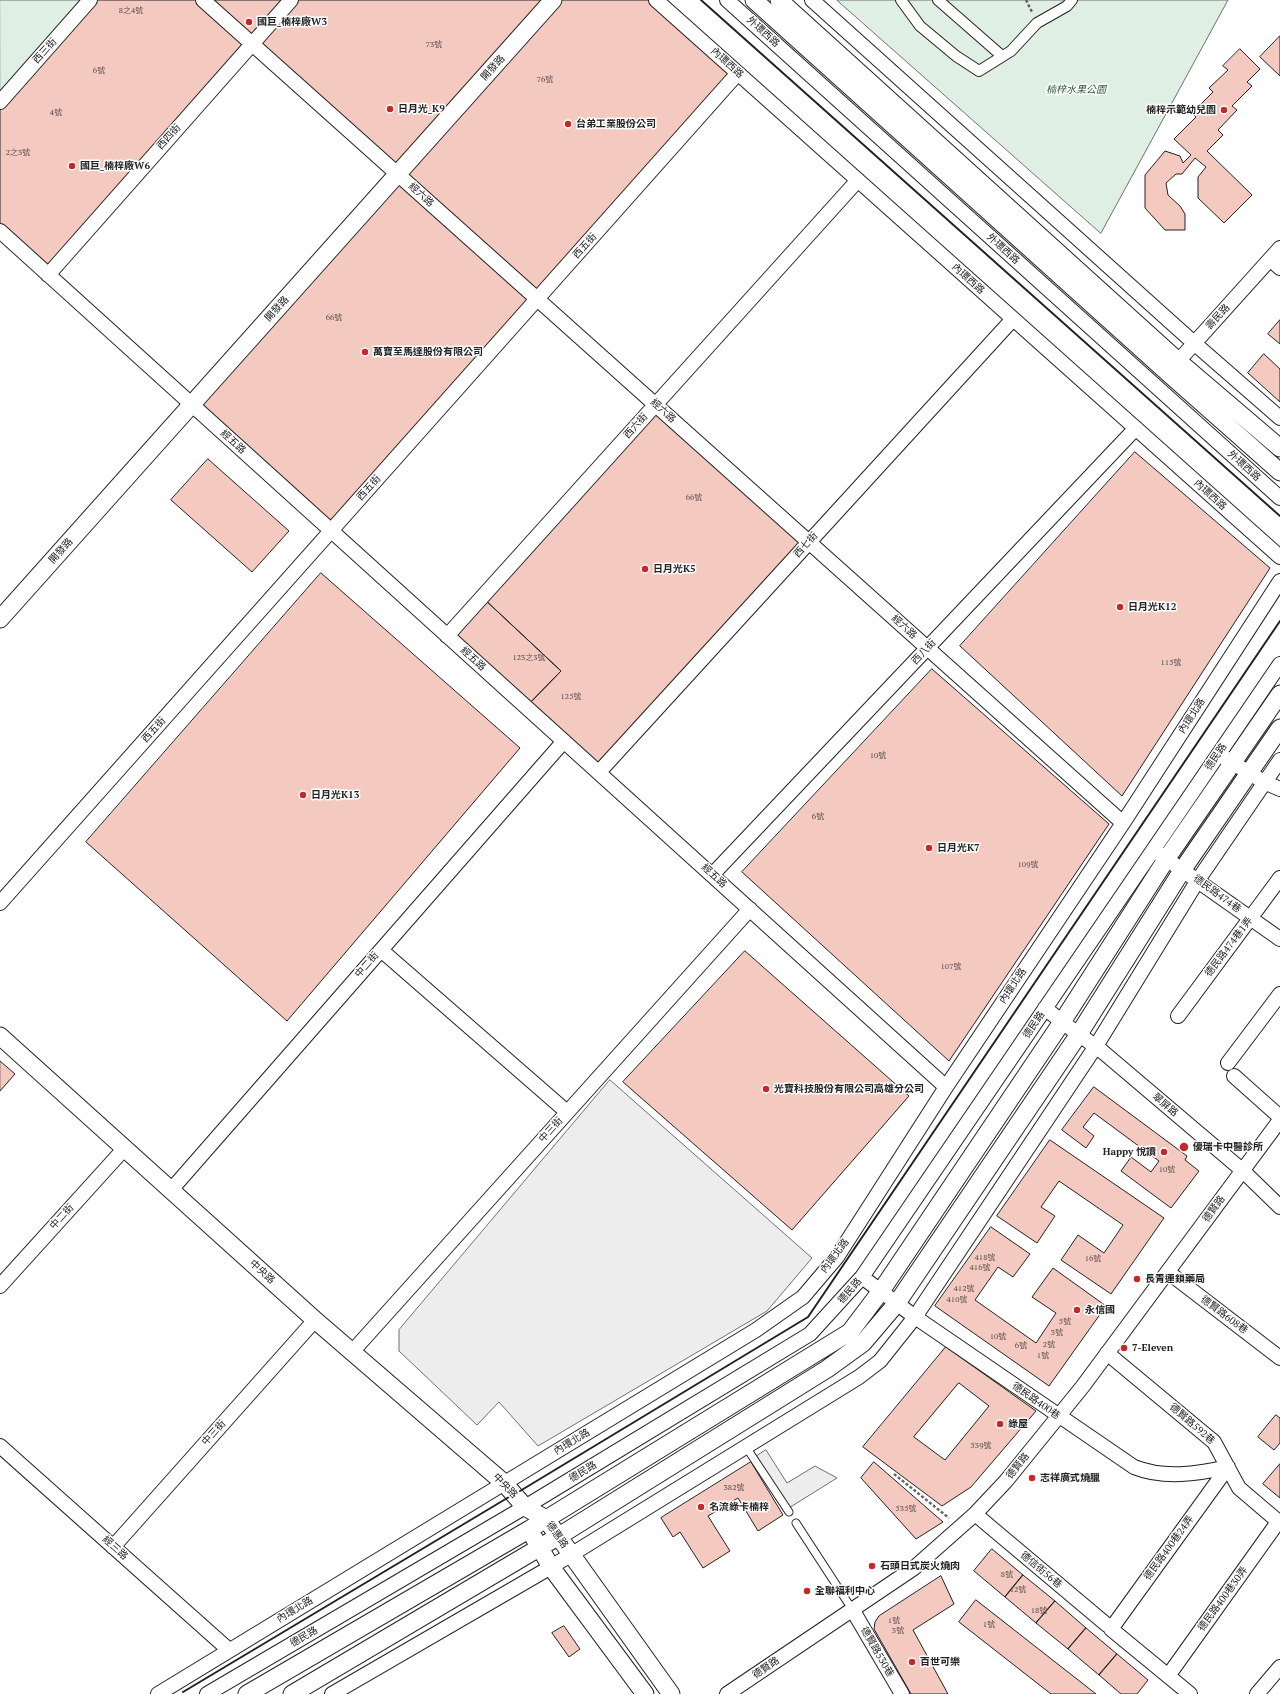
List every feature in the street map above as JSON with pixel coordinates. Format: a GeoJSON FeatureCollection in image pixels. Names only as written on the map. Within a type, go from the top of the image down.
{"type":"FeatureCollection","features":[{"type":"Feature","properties":{"kind":"street","name":"西三街"},"geometry":{"type":"LineString","coordinates":[[0,102],[90,0]]}},
{"type":"Feature","properties":{"kind":"street","name":"經六路"},"geometry":{"type":"LineString","coordinates":[[203,0],[1123,822]]}},
{"type":"Feature","properties":{"kind":"street","name":"西四街"},"geometry":{"type":"LineString","coordinates":[[48,274],[291,0]]}},
{"type":"Feature","properties":{"kind":"street","name":"開發路"},"geometry":{"type":"LineString","coordinates":[[0,619],[553,0]]}},
{"type":"Feature","properties":{"kind":"street","name":"內環西路"},"geometry":{"type":"LineString","coordinates":[[656,0],[1280,557]]}},
{"type":"Feature","properties":{"kind":"street","name":"外環西路"},"geometry":{"type":"LineString","coordinates":[[727,0],[1280,498]]}},
{"type":"Feature","properties":{"kind":"street","name":"外環西路"},"geometry":{"type":"LineString","coordinates":[[779,0],[1173,366],[1280,472]]}},
{"type":"Feature","properties":{"kind":"street"},"geometry":{"type":"LineString","coordinates":[[812,0],[1194,343],[1280,418]]}},
{"type":"Feature","properties":{"kind":"street"},"geometry":{"type":"LineString","coordinates":[[901,0],[920,26],[956,56],[980,71],[1011,51],[1037,23],[1067,6],[1072,0]]}},
{"type":"Feature","properties":{"kind":"street"},"geometry":{"type":"LineString","coordinates":[[938,0],[1002,56]]}},
{"type":"Feature","properties":{"kind":"street","name":"外環西路"},"geometry":{"type":"LineString","coordinates":[[763,3],[1173,366],[1280,448]]}},
{"type":"Feature","properties":{"kind":"street"},"geometry":{"type":"LineString","coordinates":[[751,22],[763,3]]}},
{"type":"Feature","properties":{"kind":"street","name":"西五街"},"geometry":{"type":"LineString","coordinates":[[0,903],[738,73]]}},
{"type":"Feature","properties":{"kind":"street","name":"西六街"},"geometry":{"type":"LineString","coordinates":[[447,636],[858,180]]}},
{"type":"Feature","properties":{"kind":"street","name":"經五路"},"geometry":{"type":"LineString","coordinates":[[0,231],[946,1086]]}},
{"type":"Feature","properties":{"kind":"street","name":"壽民路"},"geometry":{"type":"LineString","coordinates":[[1155,386],[1194,343],[1275,264],[1280,248]]}},
{"type":"Feature","properties":{"kind":"street","name":"西七街"},"geometry":{"type":"LineString","coordinates":[[599,772],[1013,319]]}},
{"type":"Feature","properties":{"kind":"street","name":"西八街"},"geometry":{"type":"LineString","coordinates":[[712,875],[1136,428]]}},
{"type":"Feature","properties":{"kind":"street","name":"內環北路"},"geometry":{"type":"LineString","coordinates":[[158,1694],[177,1689],[229,1650],[756,1330],[802,1297],[836,1257],[946,1086],[1123,822],[1280,581]]}},
{"type":"Feature","properties":{"kind":"street","name":"德民路"},"geometry":{"type":"LineString","coordinates":[[207,1694],[525,1507],[810,1334],[862,1277],[1045,1008],[1160,854],[1225,758],[1280,664]]}},
{"type":"Feature","properties":{"kind":"street","name":"德民路"},"geometry":{"type":"LineString","coordinates":[[1225,758],[1280,694]]}},
{"type":"Feature","properties":{"kind":"street"},"geometry":{"type":"LineString","coordinates":[[292,1694],[379,1644],[559,1536],[826,1369],[863,1343],[897,1303],[1079,1034],[1183,869],[1280,728]]}},
{"type":"Feature","properties":{"kind":"street","name":"中二街"},"geometry":{"type":"LineString","coordinates":[[171,1190],[564,741]]}},
{"type":"Feature","properties":{"kind":"street"},"geometry":{"type":"LineString","coordinates":[[1225,758],[1264,782],[1280,789]]}},
{"type":"Feature","properties":{"kind":"street"},"geometry":{"type":"LineString","coordinates":[[332,1694],[571,1555],[859,1377],[880,1360],[915,1317],[1096,1046],[1198,880],[1280,760]]}},
{"type":"Feature","properties":{"kind":"street","name":"德民路"},"geometry":{"type":"LineString","coordinates":[[248,1694],[530,1529],[850,1332],[881,1291],[1062,1022],[1160,854]]}},
{"type":"Feature","properties":{"kind":"street","name":"德民路474巷"},"geometry":{"type":"LineString","coordinates":[[1160,854],[1280,939]]}},
{"type":"Feature","properties":{"kind":"street","name":"德民路474巷1弄"},"geometry":{"type":"LineString","coordinates":[[1178,1016],[1280,878]]}},
{"type":"Feature","properties":{"kind":"street","name":"中三街"},"geometry":{"type":"LineString","coordinates":[[352,1352],[750,909]]}},
{"type":"Feature","properties":{"kind":"street"},"geometry":{"type":"LineString","coordinates":[[381,950],[567,1112]]}},
{"type":"Feature","properties":{"kind":"street"},"geometry":{"type":"LineString","coordinates":[[1228,1063],[1280,994]]}},
{"type":"Feature","properties":{"kind":"street","name":"翠屏路"},"geometry":{"type":"LineString","coordinates":[[1045,1008],[1096,1046],[1242,1170],[1280,1207]]}},
{"type":"Feature","properties":{"kind":"street","name":"中央路"},"geometry":{"type":"LineString","coordinates":[[0,1036],[315,1320],[504,1482],[525,1507]]}},
{"type":"Feature","properties":{"kind":"street"},"geometry":{"type":"LineString","coordinates":[[1234,1076],[1280,1119]]}},
{"type":"Feature","properties":{"kind":"street","name":"德賢路"},"geometry":{"type":"LineString","coordinates":[[727,1694],[914,1568],[975,1514],[1006,1481],[1108,1353],[1280,1119]]}},
{"type":"Feature","properties":{"kind":"street","name":"中二街"},"geometry":{"type":"LineString","coordinates":[[0,1286],[124,1149]]}},
{"type":"Feature","properties":{"kind":"street","name":"德賢路608巷"},"geometry":{"type":"LineString","coordinates":[[1168,1272],[1280,1358]]}},
{"type":"Feature","properties":{"kind":"street","name":"德民路400巷"},"geometry":{"type":"LineString","coordinates":[[862,1277],[915,1317],[1134,1468],[1148,1473],[1198,1474],[1228,1467]]}},
{"type":"Feature","properties":{"kind":"street","name":"中三街"},"geometry":{"type":"LineString","coordinates":[[113,1547],[315,1320]]}},
{"type":"Feature","properties":{"kind":"street","name":"德賢路592巷"},"geometry":{"type":"LineString","coordinates":[[1108,1353],[1214,1442],[1219,1448],[1239,1488],[1279,1523]]}},
{"type":"Feature","properties":{"kind":"street","name":"經三路"},"geometry":{"type":"LineString","coordinates":[[0,1446],[229,1650]]}},
{"type":"Feature","properties":{"kind":"street","name":"德民路400巷24弄"},"geometry":{"type":"LineString","coordinates":[[1109,1627],[1228,1467]]}},
{"type":"Feature","properties":{"kind":"street","name":"德惠路"},"geometry":{"type":"LineString","coordinates":[[525,1507],[546,1519],[671,1694]]}},
{"type":"Feature","properties":{"kind":"street","name":"德惠路"},"geometry":{"type":"LineString","coordinates":[[525,1507],[530,1529],[551,1567],[645,1694]]}},
{"type":"Feature","properties":{"kind":"street","name":"德信街56巷"},"geometry":{"type":"LineString","coordinates":[[975,1514],[1190,1694]]}},
{"type":"Feature","properties":{"kind":"street","name":"德民路400巷30弄"},"geometry":{"type":"LineString","coordinates":[[1168,1676],[1279,1523]]}},
{"type":"Feature","properties":{"kind":"street","name":"德賢路530巷"},"geometry":{"type":"LineString","coordinates":[[852,1609],[902,1694]]}},
{"type":"Feature","properties":{"kind":"street"},"geometry":{"type":"LineString","coordinates":[[1257,1694],[1280,1667]]}},
{"type":"Feature","properties":{"kind":"lane"},"geometry":{"type":"LineString","coordinates":[[746,1446],[789,1512]]}},
{"type":"Feature","properties":{"kind":"lane"},"geometry":{"type":"LineString","coordinates":[[796,1523],[852,1609]]}},
{"type":"Feature","properties":{"kind":"path"},"geometry":{"type":"LineString","coordinates":[[894,1474],[960,1528]]}},
{"type":"Feature","properties":{"kind":"green space"},"geometry":{"type":"Polygon","coordinates":[[[0,0],[90,0],[0,102],[0,0]]]}},
{"type":"Feature","properties":{"kind":"green space","name":"楠梓水果公園"},"geometry":{"type":"Polygon","coordinates":[[[837,0],[1228,0],[1101,233],[837,0]]]}},
{"type":"Feature","properties":{"kind":"shaded area"},"geometry":{"type":"Polygon","coordinates":[[[610,1080],[812,1258],[767,1311],[538,1446],[499,1402],[477,1425],[399,1351],[399,1330],[610,1080]]]}},
{"type":"Feature","properties":{"kind":"shaded area"},"geometry":{"type":"Polygon","coordinates":[[[766,1450],[787,1483],[815,1466],[837,1478],[784,1511],[751,1460],[766,1450]]]}},
{"type":"Feature","properties":{"kind":"building","name":"國巨_楠梓廠W6"},"geometry":{"type":"Polygon","coordinates":[[[90,0],[203,0],[252,44],[48,275],[0,231],[0,102],[90,0]]]}},
{"type":"Feature","properties":{"kind":"building","name":"國巨_楠梓廠W3"},"geometry":{"type":"Polygon","coordinates":[[[203,0],[291,0],[252,44],[203,0]]]}},
{"type":"Feature","properties":{"kind":"building","name":"日月光_K9"},"geometry":{"type":"Polygon","coordinates":[[[291,0],[553,0],[398,174],[252,44],[291,0]]]}},
{"type":"Feature","properties":{"kind":"building","name":"台弟工業股份公司"},"geometry":{"type":"Polygon","coordinates":[[[553,0],[656,0],[738,73],[537,299],[398,174],[553,0]]]}},
{"type":"Feature","properties":{"kind":"building"},"geometry":{"type":"Polygon","coordinates":[[[1280,36],[1280,76],[1260,57],[1280,36]]]}},
{"type":"Feature","properties":{"kind":"building"},"geometry":{"type":"Polygon","coordinates":[[[1240,49],[1260,69],[1247,82],[1252,86],[1232,106],[1237,110],[1218,130],[1223,135],[1207,151],[1252,195],[1224,223],[1198,198],[1198,177],[1206,167],[1195,158],[1182,174],[1176,174],[1166,183],[1168,195],[1180,206],[1185,214],[1185,230],[1165,230],[1145,208],[1145,175],[1165,151],[1180,156],[1183,163],[1191,155],[1174,139],[1196,117],[1192,113],[1213,92],[1209,88],[1228,70],[1223,66],[1240,49]]]}},
{"type":"Feature","properties":{"kind":"building","name":"萬寶至馬達股份有限公司"},"geometry":{"type":"Polygon","coordinates":[[[398,174],[537,299],[331,531],[192,405],[398,174]]]}},
{"type":"Feature","properties":{"kind":"building"},"geometry":{"type":"Polygon","coordinates":[[[1280,320],[1280,344],[1268,334],[1280,320]]]}},
{"type":"Feature","properties":{"kind":"building"},"geometry":{"type":"Polygon","coordinates":[[[1264,354],[1280,369],[1280,402],[1248,373],[1264,354]]]}},
{"type":"Feature","properties":{"kind":"building","name":"日月光K5"},"geometry":{"type":"Polygon","coordinates":[[[655,405],[809,542],[599,772],[526,707],[561,671],[482,597],[655,405]]]}},
{"type":"Feature","properties":{"kind":"building","name":"日月光K12"},"geometry":{"type":"Polygon","coordinates":[[[1135,452],[1270,568],[1122,796],[960,646],[1135,452]]]}},
{"type":"Feature","properties":{"kind":"building"},"geometry":{"type":"Polygon","coordinates":[[[208,459],[289,531],[252,572],[171,500],[208,459]]]}},
{"type":"Feature","properties":{"kind":"building","name":"日月光K13"},"geometry":{"type":"Polygon","coordinates":[[[321,573],[520,748],[287,1021],[86,842],[321,573]]]}},
{"type":"Feature","properties":{"kind":"building"},"geometry":{"type":"Polygon","coordinates":[[[482,597],[561,671],[526,707],[447,636],[482,597]]]}},
{"type":"Feature","properties":{"kind":"building","name":"日月光K7"},"geometry":{"type":"Polygon","coordinates":[[[932,669],[1109,824],[949,1061],[742,872],[932,669]]]}},
{"type":"Feature","properties":{"kind":"building","name":"光寶科技股份有限公司高雄分公司"},"geometry":{"type":"Polygon","coordinates":[[[745,951],[909,1096],[792,1230],[623,1082],[745,951]]]}},
{"type":"Feature","properties":{"kind":"building"},"geometry":{"type":"Polygon","coordinates":[[[0,1061],[15,1074],[0,1091],[0,1061]]]}},
{"type":"Feature","properties":{"kind":"building","name":"Happy 悅讀"},"geometry":{"type":"Polygon","coordinates":[[[1094,1087],[1187,1156],[1185,1160],[1199,1171],[1171,1208],[1121,1171],[1131,1157],[1151,1172],[1159,1161],[1094,1113],[1083,1127],[1094,1136],[1086,1148],[1062,1130],[1094,1087]]]}},
{"type":"Feature","properties":{"kind":"building"},"geometry":{"type":"Polygon","coordinates":[[[1050,1140],[1164,1218],[1111,1294],[1061,1260],[1078,1235],[1104,1253],[1123,1225],[1059,1181],[1041,1207],[1055,1216],[1037,1243],[997,1216],[1050,1140]]]}},
{"type":"Feature","properties":{"kind":"building","name":"永信國"},"geometry":{"type":"Polygon","coordinates":[[[991,1227],[1030,1254],[1013,1277],[998,1267],[975,1300],[1036,1343],[1056,1313],[1032,1297],[1053,1268],[1106,1306],[1049,1386],[935,1306],[991,1227]]]}},
{"type":"Feature","properties":{"kind":"building","name":"綠屋"},"geometry":{"type":"Polygon","coordinates":[[[946,1347],[1036,1411],[971,1487],[942,1506],[863,1447],[946,1347]],[[959,1383],[914,1437],[945,1460],[989,1406],[959,1383]]]}},
{"type":"Feature","properties":{"kind":"building"},"geometry":{"type":"Polygon","coordinates":[[[1276,1415],[1280,1418],[1280,1443],[1274,1450],[1258,1437],[1276,1415]]]}},
{"type":"Feature","properties":{"kind":"building","name":"名流綠卡楠梓"},"geometry":{"type":"Polygon","coordinates":[[[751,1462],[783,1515],[758,1531],[738,1498],[708,1516],[730,1551],[703,1568],[680,1532],[673,1537],[661,1518],[751,1462]]]}},
{"type":"Feature","properties":{"kind":"building"},"geometry":{"type":"Polygon","coordinates":[[[874,1462],[943,1522],[916,1539],[861,1478],[874,1462]]]}},
{"type":"Feature","properties":{"kind":"building"},"geometry":{"type":"Polygon","coordinates":[[[1280,1464],[1280,1498],[1263,1484],[1280,1464]]]}},
{"type":"Feature","properties":{"kind":"building"},"geometry":{"type":"Polygon","coordinates":[[[992,1549],[1023,1575],[1005,1597],[974,1571],[992,1549]]]}},
{"type":"Feature","properties":{"kind":"building"},"geometry":{"type":"Polygon","coordinates":[[[1023,1575],[1055,1601],[1036,1623],[1005,1597],[1023,1575]]]}},
{"type":"Feature","properties":{"kind":"building","name":"百世可樂"},"geometry":{"type":"Polygon","coordinates":[[[941,1576],[954,1604],[913,1630],[948,1694],[911,1694],[874,1629],[875,1622],[879,1616],[941,1576]]]}},
{"type":"Feature","properties":{"kind":"building"},"geometry":{"type":"Polygon","coordinates":[[[976,1600],[1096,1694],[1051,1694],[959,1622],[976,1600]]]}},
{"type":"Feature","properties":{"kind":"building"},"geometry":{"type":"Polygon","coordinates":[[[1055,1601],[1086,1628],[1068,1649],[1036,1623],[1055,1601]]]}},
{"type":"Feature","properties":{"kind":"building"},"geometry":{"type":"Polygon","coordinates":[[[564,1626],[580,1649],[569,1657],[552,1633],[564,1626]]]}},
{"type":"Feature","properties":{"kind":"building"},"geometry":{"type":"Polygon","coordinates":[[[1086,1628],[1117,1654],[1099,1675],[1068,1649],[1086,1628]]]}},
{"type":"Feature","properties":{"kind":"building"},"geometry":{"type":"Polygon","coordinates":[[[1117,1654],[1148,1680],[1137,1694],[1121,1694],[1099,1675],[1117,1654]]]}},
{"type":"Feature","properties":{"kind":"wall"},"geometry":{"type":"LineString","coordinates":[[701,0],[1280,516]]}},
{"type":"Feature","properties":{"kind":"wall"},"geometry":{"type":"LineString","coordinates":[[520,1491],[808,1317],[1280,621]]}},
{"type":"Feature","properties":{"kind":"wall"},"geometry":{"type":"LineString","coordinates":[[183,1692],[509,1497]]}},
{"type":"Feature","properties":{"kind":"place","name":"國巨_楠梓廠W3"},"geometry":{"type":"Point","coordinates":[249,22]}},
{"type":"Feature","properties":{"kind":"place","name":"日月光_K9"},"geometry":{"type":"Point","coordinates":[390,109]}},
{"type":"Feature","properties":{"kind":"place","name":"楠梓示範幼兒園"},"geometry":{"type":"Point","coordinates":[1224,110]}},
{"type":"Feature","properties":{"kind":"place","name":"台弟工業股份公司"},"geometry":{"type":"Point","coordinates":[568,124]}},
{"type":"Feature","properties":{"kind":"place","name":"國巨_楠梓廠W6"},"geometry":{"type":"Point","coordinates":[72,166]}},
{"type":"Feature","properties":{"kind":"place","name":"萬寶至馬達股份有限公司"},"geometry":{"type":"Point","coordinates":[365,352]}},
{"type":"Feature","properties":{"kind":"place","name":"日月光K5"},"geometry":{"type":"Point","coordinates":[645,569]}},
{"type":"Feature","properties":{"kind":"place","name":"日月光K12"},"geometry":{"type":"Point","coordinates":[1120,607]}},
{"type":"Feature","properties":{"kind":"place","name":"日月光K13"},"geometry":{"type":"Point","coordinates":[303,795]}},
{"type":"Feature","properties":{"kind":"place","name":"日月光K7"},"geometry":{"type":"Point","coordinates":[929,848]}},
{"type":"Feature","properties":{"kind":"place","name":"光寶科技股份有限公司高雄分公司"},"geometry":{"type":"Point","coordinates":[766,1089]}},
{"type":"Feature","properties":{"kind":"place","name":"優瑞卡中醫診所"},"geometry":{"type":"Point","coordinates":[1184,1147]}},
{"type":"Feature","properties":{"kind":"place","name":"Happy 悅讀"},"geometry":{"type":"Point","coordinates":[1164,1152]}},
{"type":"Feature","properties":{"kind":"place","name":"長青連鎖藥局"},"geometry":{"type":"Point","coordinates":[1137,1279]}},
{"type":"Feature","properties":{"kind":"place","name":"永信國"},"geometry":{"type":"Point","coordinates":[1077,1310]}},
{"type":"Feature","properties":{"kind":"place","name":"7-Eleven"},"geometry":{"type":"Point","coordinates":[1124,1348]}},
{"type":"Feature","properties":{"kind":"place","name":"綠屋"},"geometry":{"type":"Point","coordinates":[1000,1424]}},
{"type":"Feature","properties":{"kind":"place","name":"志祥廣式燒臘"},"geometry":{"type":"Point","coordinates":[1032,1478]}},
{"type":"Feature","properties":{"kind":"place","name":"名流綠卡楠梓"},"geometry":{"type":"Point","coordinates":[701,1507]}},
{"type":"Feature","properties":{"kind":"place","name":"石頭日式炭火燒肉"},"geometry":{"type":"Point","coordinates":[872,1566]}},
{"type":"Feature","properties":{"kind":"place","name":"全聯福利中心"},"geometry":{"type":"Point","coordinates":[807,1591]}},
{"type":"Feature","properties":{"kind":"place","name":"百世可樂"},"geometry":{"type":"Point","coordinates":[912,1662]}}]}
